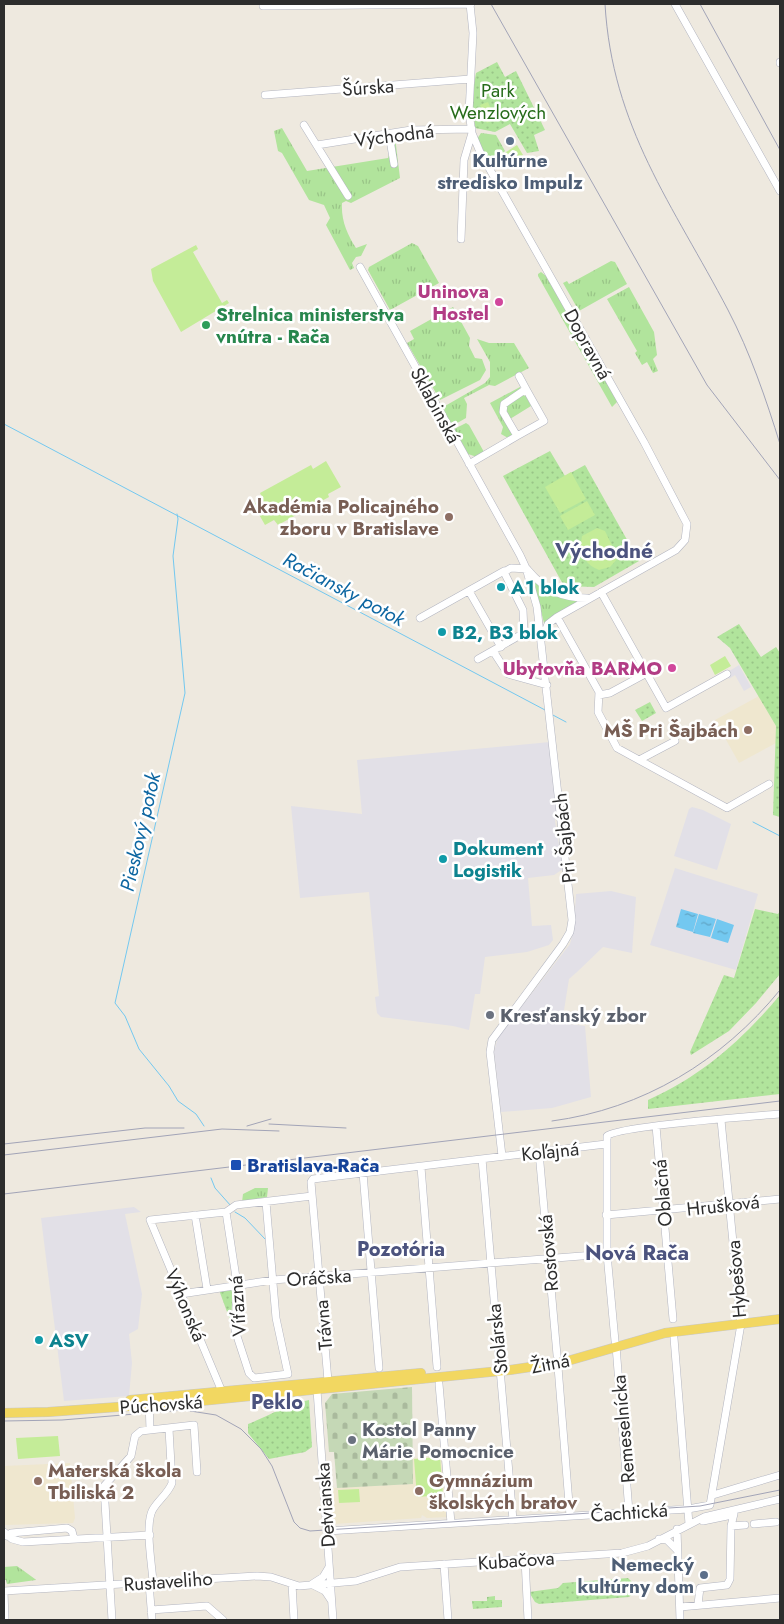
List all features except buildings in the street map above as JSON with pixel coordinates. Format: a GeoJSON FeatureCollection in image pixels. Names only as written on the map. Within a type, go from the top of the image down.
{"type":"FeatureCollection","features":[{"type":"Feature","properties":{"kind":"main road","name":"Žitná"},"geometry":{"type":"LineString","coordinates":[[740,1321],[780,1314]]}},
{"type":"Feature","properties":{"kind":"main road","name":"Žitná"},"geometry":{"type":"LineString","coordinates":[[317,1390],[499,1369],[551,1360],[616,1344],[663,1329],[780,1319]]}},
{"type":"Feature","properties":{"kind":"main road","name":"Žitná"},"geometry":{"type":"LineString","coordinates":[[328,1381],[499,1369]]}},
{"type":"Feature","properties":{"kind":"main road","name":"Púchovská"},"geometry":{"type":"LineString","coordinates":[[4,1412],[48,1412],[152,1405],[328,1381]]}},
{"type":"Feature","properties":{"kind":"main road"},"geometry":{"type":"LineString","coordinates":[[308,1383],[317,1390],[328,1381]]}},
{"type":"Feature","properties":{"kind":"main road","name":"Púchovská"},"geometry":{"type":"LineString","coordinates":[[224,1395],[317,1390]]}},
{"type":"Feature","properties":{"kind":"main road","name":"Púchovská"},"geometry":{"type":"LineString","coordinates":[[4,1407],[152,1405]]}},
{"type":"Feature","properties":{"kind":"street"},"geometry":{"type":"LineString","coordinates":[[263,6],[470,4],[473,27],[469,114],[472,131],[464,160],[461,239]]}},
{"type":"Feature","properties":{"kind":"street"},"geometry":{"type":"LineString","coordinates":[[675,4],[780,191]]}},
{"type":"Feature","properties":{"kind":"street","name":"Šúrska"},"geometry":{"type":"LineString","coordinates":[[265,95],[470,79]]}},
{"type":"Feature","properties":{"kind":"street"},"geometry":{"type":"LineString","coordinates":[[304,125],[348,196]]}},
{"type":"Feature","properties":{"kind":"street","name":"Východná"},"geometry":{"type":"LineString","coordinates":[[317,145],[411,130],[472,131]]}},
{"type":"Feature","properties":{"kind":"street","name":"Dopravná"},"geometry":{"type":"LineString","coordinates":[[472,131],[480,152],[686,520],[688,529],[685,540],[671,553],[601,592]]}},
{"type":"Feature","properties":{"kind":"street"},"geometry":{"type":"LineString","coordinates":[[388,134],[394,164]]}},
{"type":"Feature","properties":{"kind":"street","name":"Sklabinská"},"geometry":{"type":"LineString","coordinates":[[360,267],[526,568],[538,607],[542,637]]}},
{"type":"Feature","properties":{"kind":"street","name":"Sklabinská"},"geometry":{"type":"LineString","coordinates":[[469,464],[544,421],[519,376]]}},
{"type":"Feature","properties":{"kind":"street"},"geometry":{"type":"LineString","coordinates":[[516,436],[503,412],[504,404],[526,389]]}},
{"type":"Feature","properties":{"kind":"street"},"geometry":{"type":"LineString","coordinates":[[420,618],[511,568],[526,568],[538,582],[551,591],[567,597],[590,598]]}},
{"type":"Feature","properties":{"kind":"street"},"geometry":{"type":"LineString","coordinates":[[478,659],[524,632],[523,610],[504,576],[504,571]]}},
{"type":"Feature","properties":{"kind":"street"},"geometry":{"type":"LineString","coordinates":[[469,591],[500,647]]}},
{"type":"Feature","properties":{"kind":"street"},"geometry":{"type":"LineString","coordinates":[[542,637],[546,627],[557,617],[601,592],[666,708],[727,674]]}},
{"type":"Feature","properties":{"kind":"street"},"geometry":{"type":"LineString","coordinates":[[557,617],[599,696],[598,712],[617,748],[736,812]]}},
{"type":"Feature","properties":{"kind":"street","name":"Pri Šajbách"},"geometry":{"type":"LineString","coordinates":[[502,1156],[490,1052],[492,1040],[563,944],[572,925],[568,871],[542,637]]}},
{"type":"Feature","properties":{"kind":"street"},"geometry":{"type":"LineString","coordinates":[[493,651],[508,674],[547,685]]}},
{"type":"Feature","properties":{"kind":"street"},"geometry":{"type":"LineString","coordinates":[[599,696],[610,693],[647,673]]}},
{"type":"Feature","properties":{"kind":"street"},"geometry":{"type":"LineString","coordinates":[[639,760],[675,741]]}},
{"type":"Feature","properties":{"kind":"street"},"geometry":{"type":"LineString","coordinates":[[727,808],[770,784]]}},
{"type":"Feature","properties":{"kind":"street","name":"Koľajná"},"geometry":{"type":"LineString","coordinates":[[312,1179],[606,1144],[607,1137],[613,1132],[780,1114]]}},
{"type":"Feature","properties":{"kind":"street","name":"Hybešova"},"geometry":{"type":"LineString","coordinates":[[713,1495],[740,1321],[722,1120]]}},
{"type":"Feature","properties":{"kind":"street","name":"Oblačná"},"geometry":{"type":"LineString","coordinates":[[656,1126],[672,1319]]}},
{"type":"Feature","properties":{"kind":"street","name":"Remeselnícka"},"geometry":{"type":"LineString","coordinates":[[606,1144],[607,1254],[629,1512]]}},
{"type":"Feature","properties":{"kind":"street","name":"Rostovská"},"geometry":{"type":"LineString","coordinates":[[540,1152],[557,1355]]}},
{"type":"Feature","properties":{"kind":"street","name":"Stolárska"},"geometry":{"type":"LineString","coordinates":[[482,1159],[513,1520]]}},
{"type":"Feature","properties":{"kind":"street"},"geometry":{"type":"LineString","coordinates":[[421,1167],[438,1366]]}},
{"type":"Feature","properties":{"kind":"street"},"geometry":{"type":"LineString","coordinates":[[363,1173],[379,1368]]}},
{"type":"Feature","properties":{"kind":"street","name":"Trávna"},"geometry":{"type":"LineString","coordinates":[[312,1179],[328,1381]]}},
{"type":"Feature","properties":{"kind":"street"},"geometry":{"type":"LineString","coordinates":[[208,1289],[195,1215],[226,1212],[236,1205],[312,1196]]}},
{"type":"Feature","properties":{"kind":"street","name":"Hrušková"},"geometry":{"type":"LineString","coordinates":[[606,1214],[663,1211],[780,1199]]}},
{"type":"Feature","properties":{"kind":"street"},"geometry":{"type":"LineString","coordinates":[[266,1202],[273,1280]]}},
{"type":"Feature","properties":{"kind":"street","name":"Víťazná"},"geometry":{"type":"LineString","coordinates":[[226,1212],[237,1284],[234,1330],[249,1373],[254,1378],[288,1374],[276,1318],[273,1280]]}},
{"type":"Feature","properties":{"kind":"street","name":"Výhonská"},"geometry":{"type":"LineString","coordinates":[[195,1215],[150,1220],[224,1395]]}},
{"type":"Feature","properties":{"kind":"street","name":"Oráčska"},"geometry":{"type":"LineString","coordinates":[[182,1294],[237,1284],[273,1280],[607,1254]]}},
{"type":"Feature","properties":{"kind":"street"},"geometry":{"type":"LineString","coordinates":[[674,1338],[689,1524]]}},
{"type":"Feature","properties":{"kind":"street"},"geometry":{"type":"LineString","coordinates":[[558,1367],[570,1516]]}},
{"type":"Feature","properties":{"kind":"street"},"geometry":{"type":"LineString","coordinates":[[439,1384],[451,1524]]}},
{"type":"Feature","properties":{"kind":"street","name":"Detvianska"},"geometry":{"type":"LineString","coordinates":[[317,1390],[333,1620]]}},
{"type":"Feature","properties":{"kind":"street"},"geometry":{"type":"LineString","coordinates":[[150,1430],[152,1405]]}},
{"type":"Feature","properties":{"kind":"street"},"geometry":{"type":"LineString","coordinates":[[112,1620],[104,1486],[131,1456],[135,1436],[141,1431],[194,1425],[197,1472]]}},
{"type":"Feature","properties":{"kind":"street"},"geometry":{"type":"LineString","coordinates":[[152,1620],[149,1519],[152,1509],[169,1490],[172,1483],[170,1429]]}},
{"type":"Feature","properties":{"kind":"street"},"geometry":{"type":"LineString","coordinates":[[713,1495],[780,1474]]}},
{"type":"Feature","properties":{"kind":"street","name":"Čachtická"},"geometry":{"type":"LineString","coordinates":[[327,1531],[688,1509],[709,1506],[713,1495]]}},
{"type":"Feature","properties":{"kind":"street","name":"Kubačova"},"geometry":{"type":"LineString","coordinates":[[698,1521],[704,1517],[780,1500]]}},
{"type":"Feature","properties":{"kind":"street","name":"Kubačova"},"geometry":{"type":"LineString","coordinates":[[330,1583],[360,1580],[400,1567],[627,1552],[648,1546],[689,1524],[734,1514],[743,1508]]}},
{"type":"Feature","properties":{"kind":"street"},"geometry":{"type":"LineString","coordinates":[[698,1604],[700,1588],[728,1586],[730,1579],[731,1526],[734,1514]]}},
{"type":"Feature","properties":{"kind":"street"},"geometry":{"type":"LineString","coordinates":[[719,1518],[731,1526],[745,1525]]}},
{"type":"Feature","properties":{"kind":"street"},"geometry":{"type":"LineString","coordinates":[[754,1524],[776,1522]]}},
{"type":"Feature","properties":{"kind":"street"},"geometry":{"type":"LineString","coordinates":[[6,1534],[67,1528],[72,1531],[74,1539]]}},
{"type":"Feature","properties":{"kind":"street"},"geometry":{"type":"LineString","coordinates":[[677,1529],[680,1620]]}},
{"type":"Feature","properties":{"kind":"street"},"geometry":{"type":"LineString","coordinates":[[6,1534],[23,1542],[150,1535]]}},
{"type":"Feature","properties":{"kind":"street"},"geometry":{"type":"LineString","coordinates":[[659,1539],[667,1540],[678,1550]]}},
{"type":"Feature","properties":{"kind":"street"},"geometry":{"type":"LineString","coordinates":[[525,1559],[528,1620]]}},
{"type":"Feature","properties":{"kind":"street"},"geometry":{"type":"LineString","coordinates":[[444,1564],[448,1620]]}},
{"type":"Feature","properties":{"kind":"street"},"geometry":{"type":"LineString","coordinates":[[329,1566],[323,1577],[312,1584],[323,1590],[332,1600]]}},
{"type":"Feature","properties":{"kind":"street","name":"Rustaveliho"},"geometry":{"type":"LineString","coordinates":[[4,1591],[257,1576],[272,1577],[292,1584],[330,1583]]}},
{"type":"Feature","properties":{"kind":"street"},"geometry":{"type":"LineString","coordinates":[[292,1584],[294,1620]]}},
{"type":"Feature","properties":{"kind":"street"},"geometry":{"type":"LineString","coordinates":[[4,1591],[5,1620]]}},
{"type":"Feature","properties":{"kind":"street"},"geometry":{"type":"LineString","coordinates":[[680,1607],[780,1598]]}},
{"type":"Feature","properties":{"kind":"street"},"geometry":{"type":"LineString","coordinates":[[151,1610],[207,1606],[223,1620]]}},
{"type":"Feature","properties":{"kind":"shaded area"},"geometry":{"type":"Polygon","coordinates":[[[739,665],[751,687],[744,691],[735,675],[729,679],[726,673],[739,665]]]}},
{"type":"Feature","properties":{"kind":"shaded area","name":"MŠ Pri Šajbách"},"geometry":{"type":"Polygon","coordinates":[[[759,696],[776,726],[776,743],[739,763],[715,720],[759,696]]]}},
{"type":"Feature","properties":{"kind":"shaded area"},"geometry":{"type":"Polygon","coordinates":[[[550,742],[557,807],[555,821],[563,869],[554,875],[528,878],[532,926],[551,925],[553,940],[549,945],[527,952],[485,957],[480,994],[475,994],[469,1030],[453,1026],[381,1017],[377,1013],[375,997],[379,996],[369,892],[300,898],[291,806],[362,814],[357,760],[550,742]]]}},
{"type":"Feature","properties":{"kind":"shaded area"},"geometry":{"type":"Polygon","coordinates":[[[692,807],[703,810],[731,824],[717,870],[674,856],[689,809],[692,807]]]}},
{"type":"Feature","properties":{"kind":"shaded area"},"geometry":{"type":"Polygon","coordinates":[[[675,868],[758,894],[736,970],[650,945],[675,868]]]}},
{"type":"Feature","properties":{"kind":"shaded area"},"geometry":{"type":"Polygon","coordinates":[[[611,891],[636,897],[632,953],[603,947],[569,979],[562,1023],[585,1026],[591,1097],[552,1108],[501,1112],[494,1052],[498,1037],[570,944],[574,929],[576,894],[611,891]]]}},
{"type":"Feature","properties":{"kind":"shaded area"},"geometry":{"type":"Polygon","coordinates":[[[134,1207],[141,1212],[125,1214],[142,1294],[138,1329],[129,1334],[132,1363],[129,1396],[64,1401],[41,1218],[134,1207]]]}},
{"type":"Feature","properties":{"kind":"shaded area"},"geometry":{"type":"Polygon","coordinates":[[[441,1456],[447,1517],[427,1518],[422,1515],[421,1518],[334,1524],[331,1488],[412,1484],[412,1458],[441,1456]]]}},
{"type":"Feature","properties":{"kind":"shaded area","name":"Materská škola Tbiliská 2"},"geometry":{"type":"Polygon","coordinates":[[[70,1463],[75,1518],[73,1523],[5,1525],[4,1466],[70,1463]]]}},
{"type":"Feature","properties":{"kind":"green space","name":"Park Wenzlových"},"geometry":{"type":"Polygon","coordinates":[[[497,62],[505,77],[516,71],[545,130],[534,135],[539,151],[527,153],[510,124],[495,132],[475,128],[472,96],[476,73],[497,62]]]}},
{"type":"Feature","properties":{"kind":"green space"},"geometry":{"type":"Polygon","coordinates":[[[488,102],[495,119],[487,123],[480,105],[488,102]]]}},
{"type":"Feature","properties":{"kind":"green space"},"geometry":{"type":"Polygon","coordinates":[[[282,128],[307,171],[388,158],[395,137],[400,178],[351,203],[346,201],[342,203],[347,232],[356,248],[367,244],[361,256],[356,257],[352,263],[354,268],[350,270],[326,225],[330,218],[324,205],[309,200],[282,153],[278,151],[274,131],[282,128]]]}},
{"type":"Feature","properties":{"kind":"green space"},"geometry":{"type":"Polygon","coordinates":[[[481,133],[496,135],[505,151],[500,156],[505,165],[495,169],[491,167],[477,139],[481,133]]]}},
{"type":"Feature","properties":{"kind":"green space"},"geometry":{"type":"Polygon","coordinates":[[[517,145],[523,155],[506,165],[500,156],[517,145]]]}},
{"type":"Feature","properties":{"kind":"green space"},"geometry":{"type":"Polygon","coordinates":[[[412,243],[418,246],[439,283],[390,310],[368,270],[369,267],[412,243]]]}},
{"type":"Feature","properties":{"kind":"green space"},"geometry":{"type":"Polygon","coordinates":[[[196,245],[198,249],[193,252],[222,303],[227,300],[229,303],[181,332],[153,281],[151,269],[196,245]]]}},
{"type":"Feature","properties":{"kind":"green space"},"geometry":{"type":"Polygon","coordinates":[[[611,261],[615,262],[627,284],[579,311],[563,283],[567,281],[569,284],[611,261]]]}},
{"type":"Feature","properties":{"kind":"green space"},"geometry":{"type":"Polygon","coordinates":[[[541,272],[546,276],[614,395],[617,402],[612,407],[538,276],[541,272]]]}},
{"type":"Feature","properties":{"kind":"green space"},"geometry":{"type":"Polygon","coordinates":[[[629,287],[654,332],[657,355],[653,359],[658,371],[653,373],[647,362],[642,365],[635,353],[637,351],[607,299],[629,287]]]}},
{"type":"Feature","properties":{"kind":"green space"},"geometry":{"type":"Polygon","coordinates":[[[453,307],[470,338],[469,346],[475,358],[482,359],[486,370],[480,380],[440,400],[407,343],[414,339],[410,331],[453,307]]]}},
{"type":"Feature","properties":{"kind":"green space"},"geometry":{"type":"Polygon","coordinates":[[[477,339],[489,343],[514,343],[529,368],[495,386],[489,385],[464,398],[467,404],[466,418],[452,426],[444,412],[445,406],[485,383],[490,377],[490,362],[477,339]]]}},
{"type":"Feature","properties":{"kind":"green space"},"geometry":{"type":"Polygon","coordinates":[[[520,387],[521,389],[506,399],[501,408],[504,419],[513,434],[508,438],[501,434],[503,427],[490,403],[520,387]]]}},
{"type":"Feature","properties":{"kind":"green space"},"geometry":{"type":"Polygon","coordinates":[[[522,395],[526,396],[531,406],[510,419],[505,410],[507,405],[522,395]]]}},
{"type":"Feature","properties":{"kind":"green space"},"geometry":{"type":"Polygon","coordinates":[[[466,423],[484,452],[477,457],[468,454],[454,429],[466,423]]]}},
{"type":"Feature","properties":{"kind":"green space"},"geometry":{"type":"Polygon","coordinates":[[[550,451],[565,476],[585,465],[639,561],[594,587],[564,586],[503,476],[550,451]]]}},
{"type":"Feature","properties":{"kind":"green space"},"geometry":{"type":"Polygon","coordinates":[[[326,461],[341,487],[328,494],[329,497],[278,525],[274,520],[265,525],[253,504],[263,499],[260,493],[311,465],[313,469],[326,461]]]}},
{"type":"Feature","properties":{"kind":"green space"},"geometry":{"type":"Polygon","coordinates":[[[571,472],[586,499],[560,513],[545,487],[571,472]]]}},
{"type":"Feature","properties":{"kind":"green space"},"geometry":{"type":"Polygon","coordinates":[[[587,501],[595,515],[568,530],[560,516],[587,501]]]}},
{"type":"Feature","properties":{"kind":"green space"},"geometry":{"type":"Polygon","coordinates":[[[597,528],[605,531],[618,558],[610,567],[599,570],[586,561],[581,547],[582,536],[597,528]]]}},
{"type":"Feature","properties":{"kind":"green space"},"geometry":{"type":"Polygon","coordinates":[[[533,580],[543,589],[554,595],[580,600],[544,623],[533,580]]]}},
{"type":"Feature","properties":{"kind":"green space"},"geometry":{"type":"Polygon","coordinates":[[[739,624],[761,657],[776,647],[780,653],[780,817],[773,815],[776,726],[730,648],[717,637],[739,624]]]}},
{"type":"Feature","properties":{"kind":"green space"},"geometry":{"type":"Polygon","coordinates":[[[725,656],[731,666],[715,675],[710,665],[725,656]]]}},
{"type":"Feature","properties":{"kind":"green space"},"geometry":{"type":"Polygon","coordinates":[[[650,702],[656,713],[642,721],[635,710],[650,702]]]}},
{"type":"Feature","properties":{"kind":"green space"},"geometry":{"type":"Polygon","coordinates":[[[755,909],[778,914],[780,911],[780,974],[729,1031],[691,1055],[690,1052],[724,975],[734,978],[755,909]]]}},
{"type":"Feature","properties":{"kind":"green space"},"geometry":{"type":"Polygon","coordinates":[[[780,995],[780,1094],[648,1109],[648,1100],[686,1080],[736,1042],[780,995]]]}},
{"type":"Feature","properties":{"kind":"green space"},"geometry":{"type":"Polygon","coordinates":[[[255,1188],[268,1188],[267,1197],[242,1202],[243,1194],[255,1188]]]}},
{"type":"Feature","properties":{"kind":"green space"},"geometry":{"type":"Polygon","coordinates":[[[233,1288],[231,1320],[230,1320],[219,1290],[233,1288]]]}},
{"type":"Feature","properties":{"kind":"green space"},"geometry":{"type":"Polygon","coordinates":[[[412,1387],[413,1484],[337,1488],[334,1452],[329,1452],[325,1403],[332,1394],[412,1387]]]}},
{"type":"Feature","properties":{"kind":"green space"},"geometry":{"type":"Polygon","coordinates":[[[309,1400],[312,1447],[305,1452],[269,1459],[248,1433],[248,1424],[286,1407],[309,1400]]]}},
{"type":"Feature","properties":{"kind":"green space"},"geometry":{"type":"Polygon","coordinates":[[[58,1436],[60,1456],[18,1459],[16,1438],[58,1436]]]}},
{"type":"Feature","properties":{"kind":"green space"},"geometry":{"type":"Polygon","coordinates":[[[440,1457],[443,1495],[417,1497],[414,1459],[440,1457]]]}},
{"type":"Feature","properties":{"kind":"green space"},"geometry":{"type":"Polygon","coordinates":[[[359,1489],[360,1502],[339,1503],[338,1490],[359,1489]]]}},
{"type":"Feature","properties":{"kind":"green space"},"geometry":{"type":"Polygon","coordinates":[[[17,1566],[36,1580],[7,1584],[6,1580],[4,1580],[4,1567],[17,1566]]]}},
{"type":"Feature","properties":{"kind":"green space"},"geometry":{"type":"Polygon","coordinates":[[[628,1578],[634,1584],[634,1593],[629,1597],[539,1604],[535,1602],[529,1592],[558,1588],[563,1583],[628,1578]]]}},
{"type":"Feature","properties":{"kind":"green space"},"geometry":{"type":"Polygon","coordinates":[[[495,1596],[495,1600],[502,1600],[502,1607],[473,1609],[472,1601],[487,1601],[487,1597],[495,1596]]]}},
{"type":"Feature","properties":{"kind":"water"},"geometry":{"type":"Polygon","coordinates":[[[681,909],[698,914],[693,932],[676,927],[681,909]]]}},
{"type":"Feature","properties":{"kind":"water"},"geometry":{"type":"Polygon","coordinates":[[[699,914],[716,919],[710,937],[693,933],[699,914]]]}},
{"type":"Feature","properties":{"kind":"water"},"geometry":{"type":"Polygon","coordinates":[[[717,919],[734,925],[728,943],[711,938],[717,919]]]}},
{"type":"Feature","properties":{"kind":"waterway","name":"Račiansky potok"},"geometry":{"type":"LineString","coordinates":[[4,424],[545,710]]}},
{"type":"Feature","properties":{"kind":"waterway","name":"Pieskový potok"},"geometry":{"type":"LineString","coordinates":[[177,514],[173,556],[185,693],[115,1003],[125,1016],[139,1049],[169,1086],[178,1101],[196,1114],[204,1126]]}},
{"type":"Feature","properties":{"kind":"waterway","name":"Račiansky potok"},"geometry":{"type":"LineString","coordinates":[[551,714],[566,722]]}},
{"type":"Feature","properties":{"kind":"waterway","name":"Račiansky potok"},"geometry":{"type":"LineString","coordinates":[[753,822],[780,836]]}},
{"type":"Feature","properties":{"kind":"waterway","name":"Pieskový potok"},"geometry":{"type":"LineString","coordinates":[[211,1178],[215,1188],[231,1206]]}},
{"type":"Feature","properties":{"kind":"waterway","name":"Pieskový potok"},"geometry":{"type":"LineString","coordinates":[[235,1212],[245,1218],[265,1239]]}},
{"type":"Feature","properties":{"kind":"tram line"},"geometry":{"type":"LineString","coordinates":[[4,1421],[62,1420],[184,1410],[216,1415],[241,1429],[261,1449],[272,1466],[294,1522],[300,1528],[310,1531],[700,1506],[780,1490]]}},
{"type":"Feature","properties":{"kind":"railway"},"geometry":{"type":"LineString","coordinates":[[491,4],[707,385],[780,480]]}},
{"type":"Feature","properties":{"kind":"railway"},"geometry":{"type":"LineString","coordinates":[[605,4],[610,48],[619,89],[632,127],[648,164],[736,326],[757,376],[780,444]]}},
{"type":"Feature","properties":{"kind":"railway"},"geometry":{"type":"LineString","coordinates":[[700,4],[780,150]]}},
{"type":"Feature","properties":{"kind":"railway"},"geometry":{"type":"LineString","coordinates":[[552,1121],[586,1115],[618,1105],[649,1093],[678,1078],[733,1039],[780,990]]}},
{"type":"Feature","properties":{"kind":"railway"},"geometry":{"type":"LineString","coordinates":[[4,1194],[780,1101]]}},
{"type":"Feature","properties":{"kind":"railway"},"geometry":{"type":"LineString","coordinates":[[247,1126],[271,1119]]}},
{"type":"Feature","properties":{"kind":"railway"},"geometry":{"type":"LineString","coordinates":[[269,1124],[346,1128]]}},
{"type":"Feature","properties":{"kind":"railway"},"geometry":{"type":"LineString","coordinates":[[4,1144],[145,1128],[184,1128]]}},
{"type":"Feature","properties":{"kind":"railway"},"geometry":{"type":"LineString","coordinates":[[4,1155],[222,1129],[279,1131]]}},
{"type":"Feature","properties":{"kind":"place","name":"Kultúrne stredisko Impulz"},"geometry":{"type":"Point","coordinates":[510,141]}},
{"type":"Feature","properties":{"kind":"place","name":"Uninova Hostel"},"geometry":{"type":"Point","coordinates":[499,302]}},
{"type":"Feature","properties":{"kind":"place","name":"Strelnica ministerstva vnútra - Rača"},"geometry":{"type":"Point","coordinates":[206,325]}},
{"type":"Feature","properties":{"kind":"place","name":"Akadémia Policajného zboru v Bratislave"},"geometry":{"type":"Point","coordinates":[449,517]}},
{"type":"Feature","properties":{"kind":"place","name":"A1 blok"},"geometry":{"type":"Point","coordinates":[501,587]}},
{"type":"Feature","properties":{"kind":"place","name":"B2, B3 blok"},"geometry":{"type":"Point","coordinates":[442,632]}},
{"type":"Feature","properties":{"kind":"place","name":"Ubytovňa BARMO"},"geometry":{"type":"Point","coordinates":[672,668]}},
{"type":"Feature","properties":{"kind":"place","name":"MŠ Pri Šajbách"},"geometry":{"type":"Point","coordinates":[748,730]}},
{"type":"Feature","properties":{"kind":"place","name":"Dokument Logistik"},"geometry":{"type":"Point","coordinates":[443,859]}},
{"type":"Feature","properties":{"kind":"place","name":"Kresťanský zbor"},"geometry":{"type":"Point","coordinates":[490,1015]}},
{"type":"Feature","properties":{"kind":"place","name":"Bratislava-Rača"},"geometry":{"type":"Point","coordinates":[236,1165]}},
{"type":"Feature","properties":{"kind":"place","name":"ASV"},"geometry":{"type":"Point","coordinates":[39,1340]}},
{"type":"Feature","properties":{"kind":"place","name":"Kostol Panny Márie Pomocnice"},"geometry":{"type":"Point","coordinates":[352,1440]}},
{"type":"Feature","properties":{"kind":"place","name":"Materská škola Tbiliská 2"},"geometry":{"type":"Point","coordinates":[38,1481]}},
{"type":"Feature","properties":{"kind":"place","name":"Gymnázium školských bratov"},"geometry":{"type":"Point","coordinates":[419,1491]}},
{"type":"Feature","properties":{"kind":"place","name":"Nemecký kultúrny dom"},"geometry":{"type":"Point","coordinates":[704,1575]}},
{"type":"Feature","properties":{"kind":"district","name":"Východné"},"geometry":{"type":"Point","coordinates":[604,551]}},
{"type":"Feature","properties":{"kind":"district","name":"Pozotória"},"geometry":{"type":"Point","coordinates":[401,1249]}},
{"type":"Feature","properties":{"kind":"district","name":"Nová Rača"},"geometry":{"type":"Point","coordinates":[637,1253]}},
{"type":"Feature","properties":{"kind":"district","name":"Peklo"},"geometry":{"type":"Point","coordinates":[277,1402]}}]}
